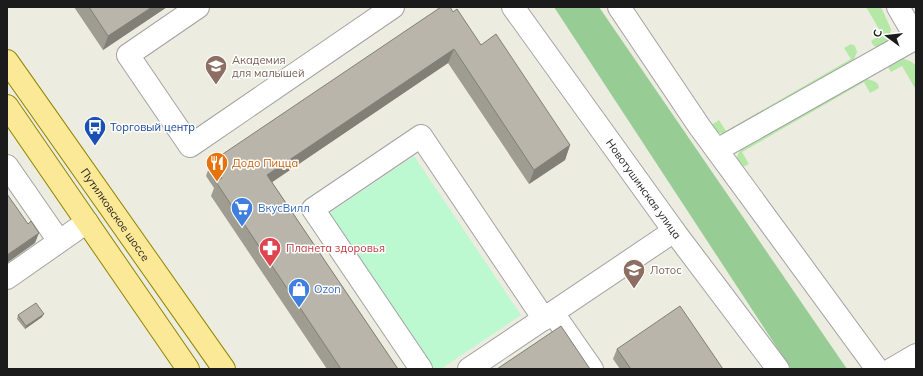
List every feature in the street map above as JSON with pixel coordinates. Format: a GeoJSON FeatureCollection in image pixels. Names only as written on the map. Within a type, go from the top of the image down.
{"type":"FeatureCollection","features":[{"type":"Feature","properties":{"kind":"main road","name":"Путилковское шоссе"},"geometry":{"type":"LineString","coordinates":[[7,61],[224,369]]}},
{"type":"Feature","properties":{"kind":"main road"},"geometry":{"type":"LineString","coordinates":[[7,106],[188,369]]}},
{"type":"Feature","properties":{"kind":"street"},"geometry":{"type":"LineString","coordinates":[[198,7],[128,55],[190,146],[393,7]]}},
{"type":"Feature","properties":{"kind":"street","name":"Новотушинская улица"},"geometry":{"type":"LineString","coordinates":[[513,7],[674,231],[778,369]]}},
{"type":"Feature","properties":{"kind":"street"},"geometry":{"type":"LineString","coordinates":[[619,7],[699,126],[877,369]]}},
{"type":"Feature","properties":{"kind":"street"},"geometry":{"type":"LineString","coordinates":[[717,150],[916,38],[898,7]]}},
{"type":"Feature","properties":{"kind":"street"},"geometry":{"type":"LineString","coordinates":[[421,369],[314,209],[421,136],[548,316],[592,369]]}},
{"type":"Feature","properties":{"kind":"street"},"geometry":{"type":"LineString","coordinates":[[7,166],[59,242]]}},
{"type":"Feature","properties":{"kind":"street"},"geometry":{"type":"LineString","coordinates":[[7,278],[87,222]]}},
{"type":"Feature","properties":{"kind":"street"},"geometry":{"type":"LineString","coordinates":[[469,369],[674,231]]}},
{"type":"Feature","properties":{"kind":"street"},"geometry":{"type":"LineString","coordinates":[[892,369],[916,356]]}},
{"type":"Feature","properties":{"kind":"green space"},"geometry":{"type":"Polygon","coordinates":[[[554,7],[599,7],[847,369],[791,369],[554,7]]]}},
{"type":"Feature","properties":{"kind":"green space"},"geometry":{"type":"Polygon","coordinates":[[[866,7],[881,7],[891,29],[888,43],[877,48],[871,41],[882,34],[866,7]]]}},
{"type":"Feature","properties":{"kind":"green space"},"geometry":{"type":"Polygon","coordinates":[[[851,44],[855,46],[857,52],[852,64],[727,135],[716,132],[711,125],[719,120],[726,131],[851,59],[844,48],[851,44]]]}},
{"type":"Feature","properties":{"kind":"green space"},"geometry":{"type":"Polygon","coordinates":[[[900,57],[912,62],[916,66],[916,90],[902,66],[891,72],[889,69],[889,65],[900,57]]]}},
{"type":"Feature","properties":{"kind":"green space"},"geometry":{"type":"Polygon","coordinates":[[[863,78],[874,81],[878,84],[879,88],[870,93],[864,82],[742,152],[749,164],[741,168],[736,159],[741,148],[863,78]]]}},
{"type":"Feature","properties":{"kind":"green space"},"geometry":{"type":"Polygon","coordinates":[[[414,156],[521,315],[441,369],[432,369],[328,214],[414,156]]]}},
{"type":"Feature","properties":{"kind":"building"},"geometry":{"type":"Polygon","coordinates":[[[89,7],[152,7],[108,36],[89,7]]]}},
{"type":"Feature","properties":{"kind":"building"},"geometry":{"type":"Polygon","coordinates":[[[441,7],[450,7],[453,12],[457,9],[481,45],[496,34],[570,145],[534,170],[454,49],[267,175],[398,369],[341,369],[216,182],[222,178],[211,162],[441,7]]]}},
{"type":"Feature","properties":{"kind":"building"},"geometry":{"type":"Polygon","coordinates":[[[7,194],[28,224],[31,221],[39,233],[7,255],[7,194]]]}},
{"type":"Feature","properties":{"kind":"building"},"geometry":{"type":"Polygon","coordinates":[[[36,303],[44,314],[26,326],[18,315],[36,303]]]}},
{"type":"Feature","properties":{"kind":"building"},"geometry":{"type":"Polygon","coordinates":[[[680,306],[723,369],[631,369],[617,349],[680,306]]]}},
{"type":"Feature","properties":{"kind":"building"},"geometry":{"type":"Polygon","coordinates":[[[561,326],[590,369],[497,369],[561,326]]]}},
{"type":"Feature","properties":{"kind":"place","name":"Академия для малышей"},"geometry":{"type":"Point","coordinates":[216,86]}},
{"type":"Feature","properties":{"kind":"place","name":"Торговый центр"},"geometry":{"type":"Point","coordinates":[95,146]}},
{"type":"Feature","properties":{"kind":"place","name":"Додо Пицца"},"geometry":{"type":"Point","coordinates":[217,182]}},
{"type":"Feature","properties":{"kind":"place","name":"ВкусВилл"},"geometry":{"type":"Point","coordinates":[242,228]}},
{"type":"Feature","properties":{"kind":"place","name":"Планета здоровья"},"geometry":{"type":"Point","coordinates":[270,268]}},
{"type":"Feature","properties":{"kind":"place","name":"Лотос"},"geometry":{"type":"Point","coordinates":[634,290]}},
{"type":"Feature","properties":{"kind":"place","name":"Ozon"},"geometry":{"type":"Point","coordinates":[299,308]}}]}
